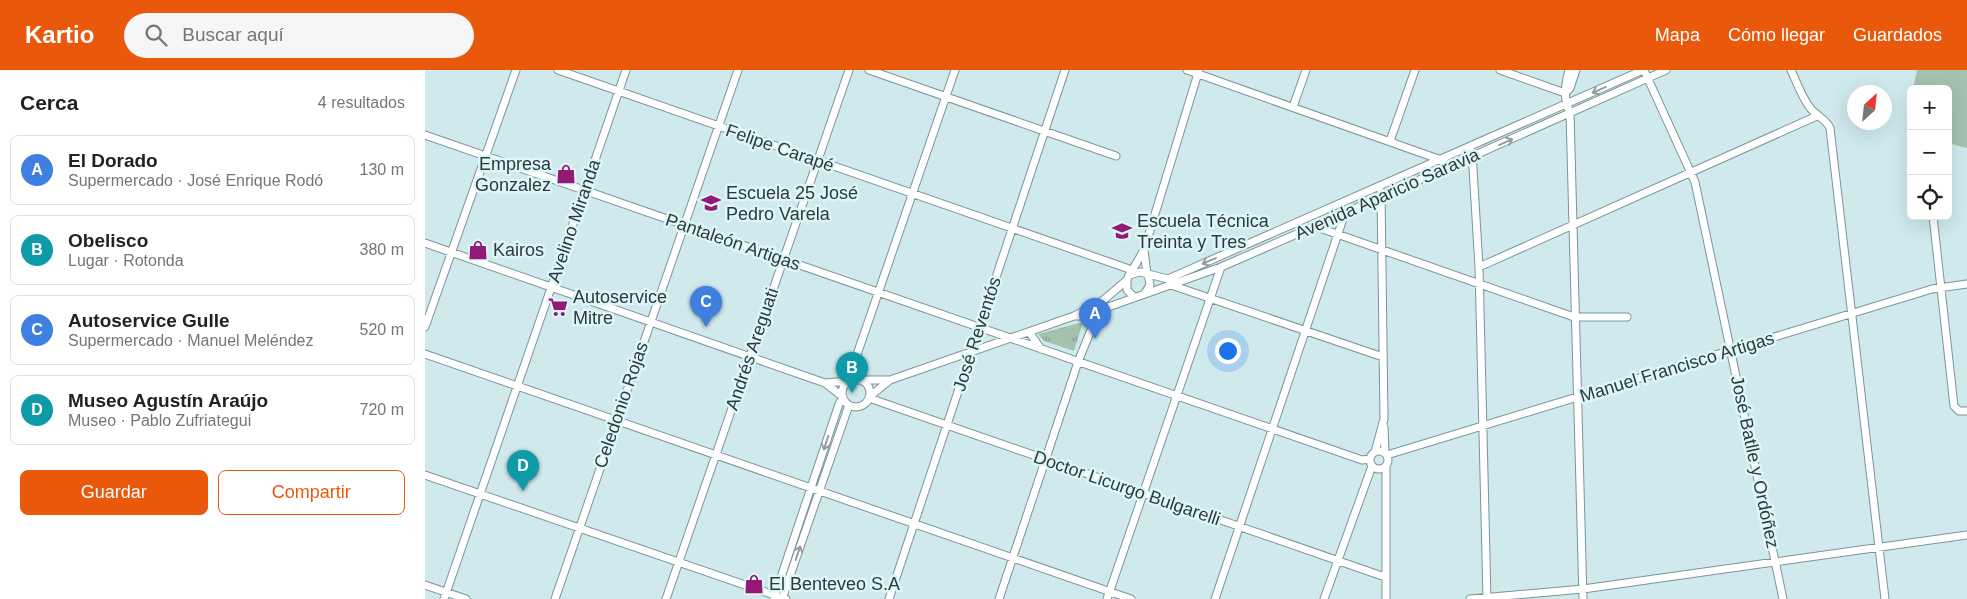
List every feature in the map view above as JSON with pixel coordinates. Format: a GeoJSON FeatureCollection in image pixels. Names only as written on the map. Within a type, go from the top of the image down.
{"type":"FeatureCollection","features":[{"type":"Feature","properties":{"kind":"street"},"geometry":{"type":"LineString","coordinates":[[425,327],[517,70]]}},
{"type":"Feature","properties":{"kind":"street","name":"Felipe Carapé"},"geometry":{"type":"LineString","coordinates":[[558,70],[1116,265],[1129,275]]}},
{"type":"Feature","properties":{"kind":"street","name":"Avelino Miranda"},"geometry":{"type":"LineString","coordinates":[[445,595],[626,70]]}},
{"type":"Feature","properties":{"kind":"street","name":"Celedonio Rojas"},"geometry":{"type":"LineString","coordinates":[[555,599],[738,70]]}},
{"type":"Feature","properties":{"kind":"street","name":"Andrés Areguati"},"geometry":{"type":"LineString","coordinates":[[666,599],[782,259],[849,70]]}},
{"type":"Feature","properties":{"kind":"street"},"geometry":{"type":"LineString","coordinates":[[869,70],[1117,156]]}},
{"type":"Feature","properties":{"kind":"street"},"geometry":{"type":"LineString","coordinates":[[853,381],[852,369],[955,70]]}},
{"type":"Feature","properties":{"kind":"street","name":"José Reventós"},"geometry":{"type":"LineString","coordinates":[[889,599],[1065,70]]}},
{"type":"Feature","properties":{"kind":"street"},"geometry":{"type":"LineString","coordinates":[[1187,70],[1199,72],[1443,160],[1447,167]]}},
{"type":"Feature","properties":{"kind":"street"},"geometry":{"type":"LineString","coordinates":[[1293,107],[1306,70]]}},
{"type":"Feature","properties":{"kind":"street"},"geometry":{"type":"LineString","coordinates":[[1390,141],[1415,70]]}},
{"type":"Feature","properties":{"kind":"street"},"geometry":{"type":"LineString","coordinates":[[1500,70],[1565,93]]}},
{"type":"Feature","properties":{"kind":"street"},"geometry":{"type":"LineString","coordinates":[[1569,70],[1565,93],[1566,104],[1570,113],[1583,599]]}},
{"type":"Feature","properties":{"kind":"street"},"geometry":{"type":"LineString","coordinates":[[1565,93],[1570,88],[1576,70]]}},
{"type":"Feature","properties":{"kind":"street","name":"José Batlle y Ordóñez"},"geometry":{"type":"LineString","coordinates":[[1643,70],[1692,174],[1732,351],[1783,599]]}},
{"type":"Feature","properties":{"kind":"street","name":"Avenida Aparicio Saravia"},"geometry":{"type":"LineString","coordinates":[[1148,274],[1168,279],[1443,160],[1643,70]]}},
{"type":"Feature","properties":{"kind":"street","name":"Avenida Aparicio Saravia"},"geometry":{"type":"LineString","coordinates":[[1075,316],[1083,316],[1221,267],[1666,70]]}},
{"type":"Feature","properties":{"kind":"street"},"geometry":{"type":"LineString","coordinates":[[1791,70],[1805,102],[1831,128],[1885,599]]}},
{"type":"Feature","properties":{"kind":"street"},"geometry":{"type":"LineString","coordinates":[[1145,293],[1150,285],[1144,250],[1199,72]]}},
{"type":"Feature","properties":{"kind":"street"},"geometry":{"type":"LineString","coordinates":[[1479,267],[1692,174],[1817,116]]}},
{"type":"Feature","properties":{"kind":"street","name":"Pantaleón Artigas"},"geometry":{"type":"LineString","coordinates":[[425,135],[1041,350],[1176,394],[1371,462]]}},
{"type":"Feature","properties":{"kind":"street"},"geometry":{"type":"LineString","coordinates":[[1470,148],[1474,156],[1479,267],[1487,598]]}},
{"type":"Feature","properties":{"kind":"street"},"geometry":{"type":"LineString","coordinates":[[1379,187],[1383,196],[1384,419],[1386,453],[1389,461],[1386,467],[1386,599]]}},
{"type":"Feature","properties":{"kind":"street"},"geometry":{"type":"LineString","coordinates":[[1215,599],[1307,332],[1345,213]]}},
{"type":"Feature","properties":{"kind":"street"},"geometry":{"type":"LineString","coordinates":[[1309,218],[1314,227],[1338,236],[1574,317],[1627,317]]}},
{"type":"Feature","properties":{"kind":"street"},"geometry":{"type":"LineString","coordinates":[[1933,220],[1939,288],[1953,406],[1959,411],[1967,411]]}},
{"type":"Feature","properties":{"kind":"street"},"geometry":{"type":"LineString","coordinates":[[425,243],[825,383],[843,397],[849,405],[859,407],[869,398],[867,386],[853,381],[844,386],[843,397],[811,488],[780,598]]}},
{"type":"Feature","properties":{"kind":"street","name":"Avenida Aparicio Saravia"},"geometry":{"type":"LineString","coordinates":[[825,383],[890,380],[1075,316],[1099,303],[1129,275],[1144,250]]}},
{"type":"Feature","properties":{"kind":"street"},"geometry":{"type":"LineString","coordinates":[[1108,595],[1221,267]]}},
{"type":"Feature","properties":{"kind":"street"},"geometry":{"type":"LineString","coordinates":[[1135,297],[1127,290],[1129,275],[1140,272],[1148,274]]}},
{"type":"Feature","properties":{"kind":"street","name":"Manuel Francisco Artigas"},"geometry":{"type":"LineString","coordinates":[[1386,453],[1577,398],[1939,288],[1967,284]]}},
{"type":"Feature","properties":{"kind":"street"},"geometry":{"type":"LineString","coordinates":[[1171,285],[1383,357]]}},
{"type":"Feature","properties":{"kind":"street"},"geometry":{"type":"LineString","coordinates":[[999,599],[1078,362],[1099,310]]}},
{"type":"Feature","properties":{"kind":"street"},"geometry":{"type":"LineString","coordinates":[[1029,332],[1041,350]]}},
{"type":"Feature","properties":{"kind":"street"},"geometry":{"type":"LineString","coordinates":[[425,354],[914,523],[1108,595],[1131,599]]}},
{"type":"Feature","properties":{"kind":"street","name":"Avenida Aparicio Saravia"},"geometry":{"type":"LineString","coordinates":[[869,398],[890,380]]}},
{"type":"Feature","properties":{"kind":"street","name":"Doctor Licurgo Bulgarelli"},"geometry":{"type":"LineString","coordinates":[[869,398],[1385,577]]}},
{"type":"Feature","properties":{"kind":"street"},"geometry":{"type":"LineString","coordinates":[[780,598],[849,405]]}},
{"type":"Feature","properties":{"kind":"street"},"geometry":{"type":"LineString","coordinates":[[1324,599],[1375,452],[1384,419]]}},
{"type":"Feature","properties":{"kind":"street"},"geometry":{"type":"LineString","coordinates":[[1375,452],[1386,453]]}},
{"type":"Feature","properties":{"kind":"street"},"geometry":{"type":"LineString","coordinates":[[1371,462],[1377,469],[1386,467]]}},
{"type":"Feature","properties":{"kind":"street"},"geometry":{"type":"LineString","coordinates":[[425,475],[780,598]]}},
{"type":"Feature","properties":{"kind":"street"},"geometry":{"type":"LineString","coordinates":[[1471,599],[1583,589],[1967,535]]}},
{"type":"Feature","properties":{"kind":"street"},"geometry":{"type":"LineString","coordinates":[[425,585],[445,595],[467,599]]}},
{"type":"Feature","properties":{"kind":"green space"},"geometry":{"type":"Polygon","coordinates":[[[1917,70],[1967,70],[1967,148],[1952,144],[1952,85],[1914,85],[1917,70]]]}},
{"type":"Feature","properties":{"kind":"green space"},"geometry":{"type":"Polygon","coordinates":[[[1083,322],[1074,351],[1044,341],[1038,334],[1083,322]]]}},
{"type":"Feature","properties":{"kind":"place","name":"Empresa Gonzalez"},"geometry":{"type":"Point","coordinates":[566,174]}},
{"type":"Feature","properties":{"kind":"place","name":"Escuela 25 José Pedro Varela"},"geometry":{"type":"Point","coordinates":[711,203]}},
{"type":"Feature","properties":{"kind":"place","name":"Escuela Técnica Treinta y Tres"},"geometry":{"type":"Point","coordinates":[1122,231]}},
{"type":"Feature","properties":{"kind":"place","name":"Kairos"},"geometry":{"type":"Point","coordinates":[478,250]}},
{"type":"Feature","properties":{"kind":"place","name":"Autoservice Mitre"},"geometry":{"type":"Point","coordinates":[558,307]}},
{"type":"Feature","properties":{"kind":"place","name":"Autoservice Gulle"},"geometry":{"type":"Point","coordinates":[706,327]}},
{"type":"Feature","properties":{"kind":"place","name":"El Dorado"},"geometry":{"type":"Point","coordinates":[1095,339]}},
{"type":"Feature","properties":{"kind":"place","name":"Obelisco"},"geometry":{"type":"Point","coordinates":[852,393]}},
{"type":"Feature","properties":{"kind":"place","name":"Museo Agustín Araújo"},"geometry":{"type":"Point","coordinates":[523,491]}},
{"type":"Feature","properties":{"kind":"place","name":"El Benteveo S.A"},"geometry":{"type":"Point","coordinates":[754,584]}}]}
